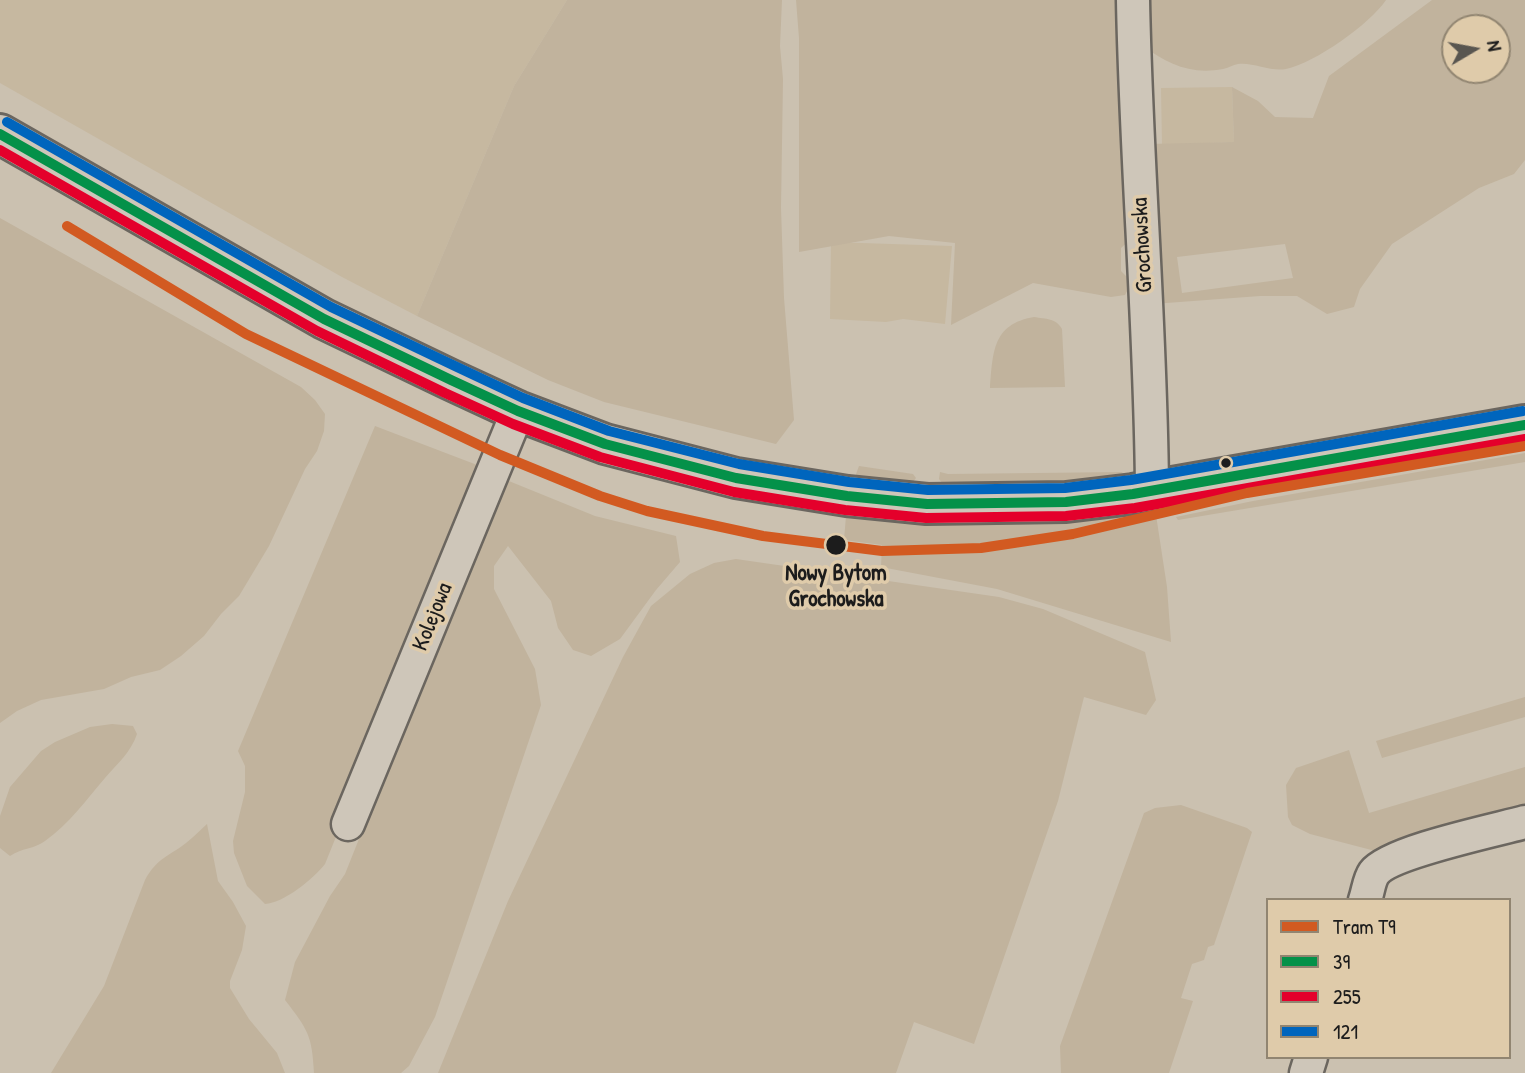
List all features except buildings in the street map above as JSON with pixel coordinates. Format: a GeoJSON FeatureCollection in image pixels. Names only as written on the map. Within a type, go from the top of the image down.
{"type":"FeatureCollection","features":[{"type":"Feature","properties":{"kind":"street","name":"Grochowska"},"geometry":{"type":"LineString","coordinates":[[1133,0],[1152,491]]}},
{"type":"Feature","properties":{"kind":"street"},"geometry":{"type":"LineString","coordinates":[[0,134],[324,319],[451,380],[519,411],[605,444],[736,478],[847,496],[927,504],[1018,505],[1077,501],[1152,491],[1525,425]]}},
{"type":"Feature","properties":{"kind":"street","name":"Kolejowa"},"geometry":{"type":"LineString","coordinates":[[348,824],[519,411]]}},
{"type":"Feature","properties":{"kind":"street"},"geometry":{"type":"LineString","coordinates":[[1366,898],[1374,873],[1389,862],[1431,847],[1525,822]]}},
{"type":"Feature","properties":{"kind":"shaded area"},"geometry":{"type":"Polygon","coordinates":[[[0,0],[567,0],[514,86],[417,316],[342,277],[0,83],[0,0]]]}},
{"type":"Feature","properties":{"kind":"shaded area"},"geometry":{"type":"Polygon","coordinates":[[[567,0],[782,0],[781,208],[784,298],[794,420],[776,444],[604,402],[548,380],[417,316],[514,86],[567,0]]]}},
{"type":"Feature","properties":{"kind":"shaded area"},"geometry":{"type":"Polygon","coordinates":[[[796,0],[1121,0],[1130,240],[1121,248],[1121,271],[1132,282],[1125,295],[1111,297],[1033,283],[951,325],[955,243],[889,236],[799,252],[799,38],[796,0]]]}},
{"type":"Feature","properties":{"kind":"shaded area"},"geometry":{"type":"Polygon","coordinates":[[[1141,0],[1386,0],[1355,31],[1326,51],[1298,65],[1280,70],[1238,64],[1223,69],[1200,70],[1161,58],[1143,46],[1141,0]]]}},
{"type":"Feature","properties":{"kind":"shaded area"},"geometry":{"type":"Polygon","coordinates":[[[1432,0],[1525,0],[1525,160],[1514,174],[1479,188],[1392,244],[1360,289],[1354,307],[1327,314],[1297,296],[1153,304],[1148,144],[1234,142],[1232,87],[1258,101],[1275,117],[1313,118],[1329,76],[1432,0]],[[1285,244],[1177,257],[1182,293],[1293,278],[1285,244]]]}},
{"type":"Feature","properties":{"kind":"shaded area"},"geometry":{"type":"Polygon","coordinates":[[[1232,87],[1234,142],[1162,145],[1161,88],[1232,87]]]}},
{"type":"Feature","properties":{"kind":"shaded area"},"geometry":{"type":"Polygon","coordinates":[[[0,218],[301,387],[325,414],[324,431],[317,451],[305,469],[269,546],[239,596],[204,636],[160,670],[131,677],[104,689],[41,700],[17,711],[0,723],[0,218]]]}},
{"type":"Feature","properties":{"kind":"shaded area"},"geometry":{"type":"Polygon","coordinates":[[[831,242],[952,246],[945,324],[903,319],[886,322],[830,319],[831,242]]]}},
{"type":"Feature","properties":{"kind":"shaded area"},"geometry":{"type":"Polygon","coordinates":[[[1034,317],[1054,321],[1062,329],[1065,387],[990,388],[994,352],[1002,333],[1020,321],[1034,317]]]}},
{"type":"Feature","properties":{"kind":"shaded area"},"geometry":{"type":"Polygon","coordinates":[[[375,426],[485,468],[325,864],[298,889],[273,903],[265,904],[247,886],[234,853],[233,841],[245,792],[245,766],[238,751],[375,426]]]}},
{"type":"Feature","properties":{"kind":"shaded area"},"geometry":{"type":"Polygon","coordinates":[[[1525,453],[1525,462],[1178,520],[1176,517],[1253,501],[1525,453]]]}},
{"type":"Feature","properties":{"kind":"shaded area"},"geometry":{"type":"Polygon","coordinates":[[[859,466],[913,474],[916,478],[913,482],[855,477],[859,466]]]}},
{"type":"Feature","properties":{"kind":"shaded area"},"geometry":{"type":"Polygon","coordinates":[[[940,472],[1123,472],[1111,480],[962,485],[942,483],[939,479],[940,472]]]}},
{"type":"Feature","properties":{"kind":"shaded area"},"geometry":{"type":"Polygon","coordinates":[[[499,477],[595,516],[676,536],[680,562],[620,639],[591,656],[573,650],[558,628],[551,601],[508,546],[494,566],[494,589],[535,669],[541,705],[435,1017],[409,1066],[401,1073],[314,1073],[307,1034],[285,1000],[295,962],[330,896],[345,874],[471,558],[499,477]]]}},
{"type":"Feature","properties":{"kind":"shaded area"},"geometry":{"type":"Polygon","coordinates":[[[1142,513],[1156,515],[1167,587],[1171,642],[997,589],[881,567],[882,545],[844,540],[846,516],[947,524],[1142,513]]]}},
{"type":"Feature","properties":{"kind":"shaded area"},"geometry":{"type":"Polygon","coordinates":[[[736,559],[999,597],[1043,609],[1145,652],[1156,700],[1146,715],[1084,697],[1058,801],[974,1044],[914,1022],[896,1073],[438,1073],[508,901],[623,657],[651,606],[690,574],[714,563],[736,559]]]}},
{"type":"Feature","properties":{"kind":"shaded area"},"geometry":{"type":"Polygon","coordinates":[[[1525,697],[1525,717],[1382,758],[1376,741],[1525,697]]]}},
{"type":"Feature","properties":{"kind":"shaded area"},"geometry":{"type":"Polygon","coordinates":[[[112,724],[133,726],[137,734],[124,757],[77,811],[41,844],[10,856],[0,848],[0,816],[10,787],[41,751],[90,727],[112,724]]]}},
{"type":"Feature","properties":{"kind":"shaded area"},"geometry":{"type":"Polygon","coordinates":[[[1349,750],[1369,813],[1525,767],[1525,822],[1387,854],[1310,834],[1292,825],[1288,817],[1286,785],[1296,768],[1349,750]]]}},
{"type":"Feature","properties":{"kind":"shaded area"},"geometry":{"type":"Polygon","coordinates":[[[1181,805],[1252,832],[1214,945],[1208,947],[1204,960],[1192,964],[1181,998],[1193,1001],[1169,1073],[1061,1073],[1060,1046],[1144,813],[1155,808],[1181,805]]]}},
{"type":"Feature","properties":{"kind":"shaded area"},"geometry":{"type":"Polygon","coordinates":[[[207,824],[218,881],[246,926],[242,950],[230,981],[230,988],[249,1019],[277,1053],[285,1073],[51,1073],[104,986],[149,873],[158,862],[189,841],[207,824]]]}},
{"type":"Feature","properties":{"kind":"tram line","name":"T9"},"geometry":{"type":"LineString","coordinates":[[67,226],[246,334],[500,455],[600,496],[647,511],[763,536],[882,551],[981,548],[1073,534],[1247,493],[1525,446]]}},
{"type":"Feature","properties":{"kind":"transit line","name":"121"},"geometry":{"type":"LineString","coordinates":[[7,122],[331,307],[523,398],[609,431],[739,464],[849,482],[928,490],[1065,488],[1131,480],[1523,411]]}},
{"type":"Feature","properties":{"kind":"transit line","name":"39"},"geometry":{"type":"LineString","coordinates":[[0,134],[324,319],[451,380],[518,411],[605,444],[736,478],[847,496],[927,504],[1066,502],[1133,494],[1525,425]]}},
{"type":"Feature","properties":{"kind":"transit line","name":"255"},"geometry":{"type":"LineString","coordinates":[[0,150],[317,331],[445,393],[513,424],[600,457],[734,492],[845,510],[926,518],[1066,516],[1135,508],[1525,439]]}},
{"type":"Feature","properties":{"kind":"place","name":"Nowy Bytom Grochowska"},"geometry":{"type":"Point","coordinates":[836,545]}}]}
